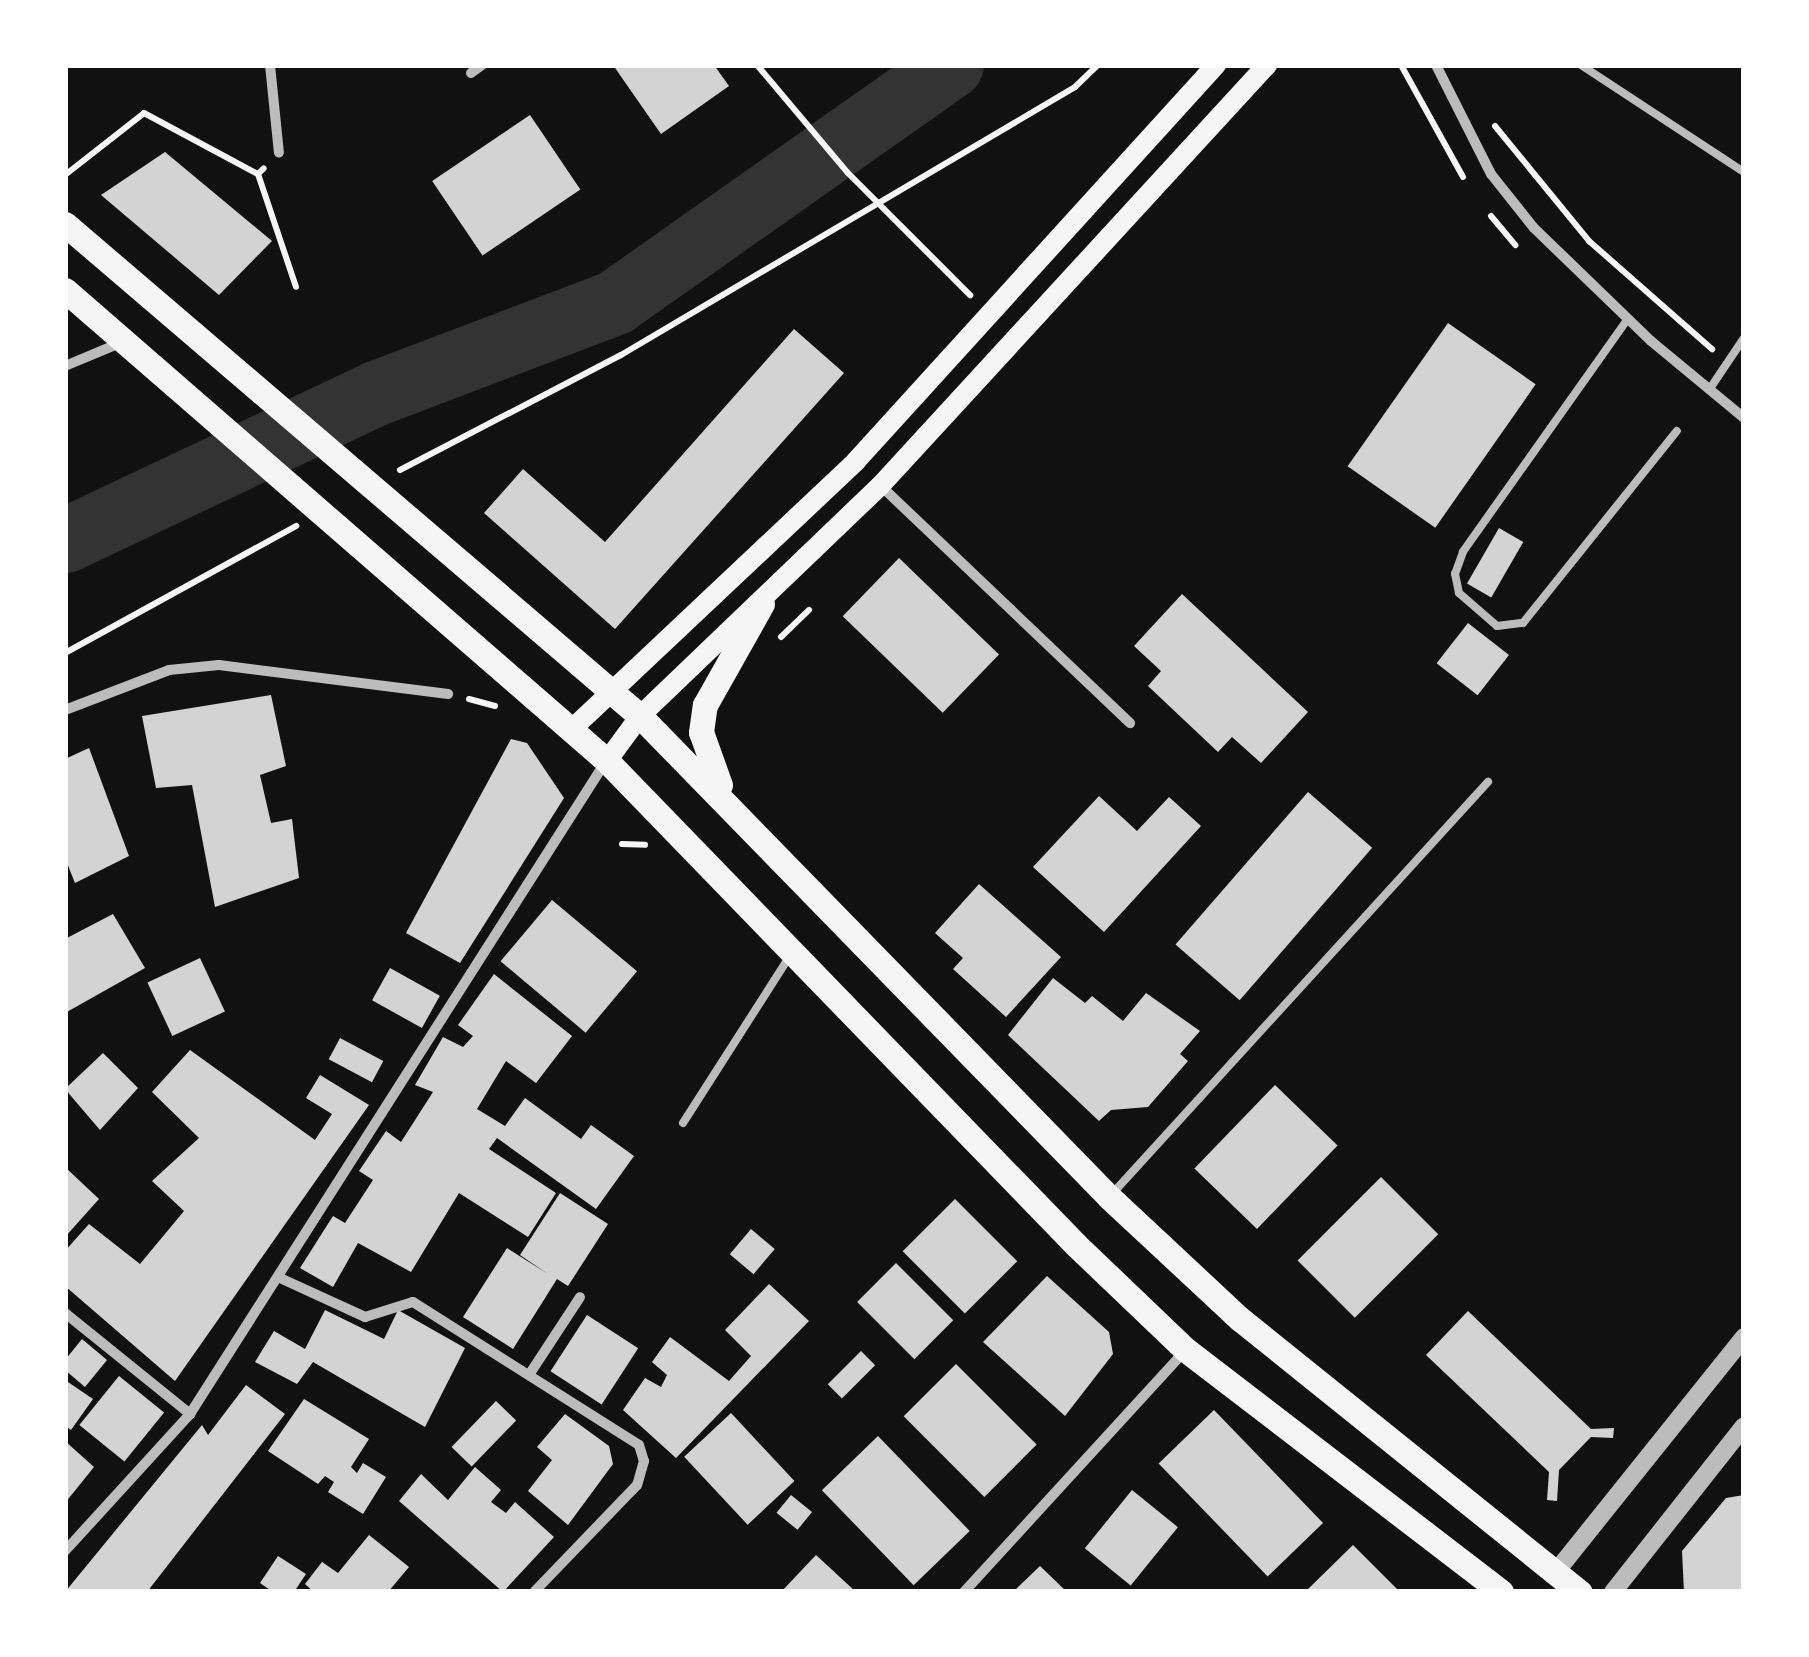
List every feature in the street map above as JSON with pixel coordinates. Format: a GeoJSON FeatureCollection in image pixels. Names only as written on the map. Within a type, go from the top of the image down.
{"type":"FeatureCollection","features":[{"type":"Feature","properties":{"kind":"main road"},"geometry":{"type":"LineString","coordinates":[[572,729],[856,460],[993,316],[1216,65]]}},
{"type":"Feature","properties":{"kind":"main road"},"geometry":{"type":"LineString","coordinates":[[607,760],[640,716],[762,604],[880,486],[1267,65]]}},
{"type":"Feature","properties":{"kind":"main road"},"geometry":{"type":"LineString","coordinates":[[65,224],[381,484],[640,716],[1109,1197],[1240,1320],[1548,1583],[1580,1592]]}},
{"type":"Feature","properties":{"kind":"main road"},"geometry":{"type":"LineString","coordinates":[[65,290],[607,760],[1186,1350],[1501,1592]]}},
{"type":"Feature","properties":{"kind":"main road"},"geometry":{"type":"LineString","coordinates":[[741,818],[706,757],[700,732],[716,680],[762,604]]}},
{"type":"Feature","properties":{"kind":"street"},"geometry":{"type":"LineString","coordinates":[[270,65],[279,152]]}},
{"type":"Feature","properties":{"kind":"street"},"geometry":{"type":"LineString","coordinates":[[470,73],[482,65]]}},
{"type":"Feature","properties":{"kind":"street"},"geometry":{"type":"LineString","coordinates":[[1436,65],[1491,174],[1534,228],[1627,320],[1744,418]]}},
{"type":"Feature","properties":{"kind":"street"},"geometry":{"type":"LineString","coordinates":[[65,366],[125,341]]}},
{"type":"Feature","properties":{"kind":"street"},"geometry":{"type":"LineString","coordinates":[[880,486],[1130,723]]}},
{"type":"Feature","properties":{"kind":"street"},"geometry":{"type":"LineString","coordinates":[[65,710],[169,670],[220,665],[448,694]]}},
{"type":"Feature","properties":{"kind":"street"},"geometry":{"type":"LineString","coordinates":[[65,1552],[190,1414],[607,760]]}},
{"type":"Feature","properties":{"kind":"street"},"geometry":{"type":"LineString","coordinates":[[280,1278],[365,1317],[413,1302],[639,1445],[644,1461],[637,1484],[534,1592]]}},
{"type":"Feature","properties":{"kind":"street"},"geometry":{"type":"LineString","coordinates":[[529,1376],[580,1296]]}},
{"type":"Feature","properties":{"kind":"street"},"geometry":{"type":"LineString","coordinates":[[65,1313],[190,1414]]}},
{"type":"Feature","properties":{"kind":"street"},"geometry":{"type":"LineString","coordinates":[[1548,1583],[1744,1337]]}},
{"type":"Feature","properties":{"kind":"street"},"geometry":{"type":"LineString","coordinates":[[964,1592],[1186,1350]]}},
{"type":"Feature","properties":{"kind":"street"},"geometry":{"type":"LineString","coordinates":[[1612,1592],[1744,1426]]}},
{"type":"Feature","properties":{"kind":"lane"},"geometry":{"type":"LineString","coordinates":[[1580,65],[1744,172]]}},
{"type":"Feature","properties":{"kind":"lane"},"geometry":{"type":"LineString","coordinates":[[1627,320],[1463,552],[1455,574],[1459,594],[1497,626],[1523,622],[1677,431]]}},
{"type":"Feature","properties":{"kind":"lane"},"geometry":{"type":"LineString","coordinates":[[1710,390],[1744,338]]}},
{"type":"Feature","properties":{"kind":"lane"},"geometry":{"type":"LineString","coordinates":[[1109,1197],[1488,782]]}},
{"type":"Feature","properties":{"kind":"lane"},"geometry":{"type":"LineString","coordinates":[[683,1123],[762,990],[793,952]]}},
{"type":"Feature","properties":{"kind":"path"},"geometry":{"type":"LineString","coordinates":[[757,65],[848,173],[993,316]]}},
{"type":"Feature","properties":{"kind":"path"},"geometry":{"type":"LineString","coordinates":[[381,484],[620,355],[1075,87],[1098,65]]}},
{"type":"Feature","properties":{"kind":"path"},"geometry":{"type":"LineString","coordinates":[[65,176],[144,113],[258,174],[296,286]]}},
{"type":"Feature","properties":{"kind":"path"},"geometry":{"type":"LineString","coordinates":[[1492,122],[1589,241],[1728,361]]}},
{"type":"Feature","properties":{"kind":"path"},"geometry":{"type":"LineString","coordinates":[[258,174],[279,152]]}},
{"type":"Feature","properties":{"kind":"path"},"geometry":{"type":"LineString","coordinates":[[65,653],[273,538]]}},
{"type":"Feature","properties":{"kind":"path"},"geometry":{"type":"LineString","coordinates":[[773,644],[809,610]]}},
{"type":"Feature","properties":{"kind":"building"},"geometry":{"type":"Polygon","coordinates":[[[613,65],[714,65],[729,86],[661,134],[613,65]]]}},
{"type":"Feature","properties":{"kind":"building"},"geometry":{"type":"Polygon","coordinates":[[[530,115],[580,190],[483,256],[432,181],[530,115]]]}},
{"type":"Feature","properties":{"kind":"building"},"geometry":{"type":"Polygon","coordinates":[[[165,152],[272,241],[219,295],[101,195],[165,152]]]}},
{"type":"Feature","properties":{"kind":"building"},"geometry":{"type":"Polygon","coordinates":[[[1448,323],[1536,384],[1435,528],[1348,466],[1448,323]]]}},
{"type":"Feature","properties":{"kind":"building"},"geometry":{"type":"Polygon","coordinates":[[[794,329],[844,373],[615,629],[484,513],[523,469],[605,542],[794,329]]]}},
{"type":"Feature","properties":{"kind":"building"},"geometry":{"type":"Polygon","coordinates":[[[1499,528],[1523,542],[1491,597],[1467,583],[1499,528]]]}},
{"type":"Feature","properties":{"kind":"building"},"geometry":{"type":"Polygon","coordinates":[[[899,558],[999,655],[943,713],[843,616],[899,558]]]}},
{"type":"Feature","properties":{"kind":"building"},"geometry":{"type":"Polygon","coordinates":[[[1182,594],[1308,712],[1261,763],[1232,737],[1218,752],[1148,686],[1161,671],[1134,646],[1182,594]]]}},
{"type":"Feature","properties":{"kind":"building"},"geometry":{"type":"Polygon","coordinates":[[[1468,623],[1509,655],[1478,695],[1437,663],[1468,623]]]}},
{"type":"Feature","properties":{"kind":"building"},"geometry":{"type":"Polygon","coordinates":[[[271,695],[286,766],[260,775],[271,823],[292,819],[299,878],[215,907],[192,785],[156,788],[142,716],[271,695]]]}},
{"type":"Feature","properties":{"kind":"building"},"geometry":{"type":"Polygon","coordinates":[[[511,739],[527,743],[564,798],[460,963],[406,933],[511,739]]]}},
{"type":"Feature","properties":{"kind":"building"},"geometry":{"type":"Polygon","coordinates":[[[89,748],[129,856],[75,883],[65,858],[65,759],[89,748]]]}},
{"type":"Feature","properties":{"kind":"building"},"geometry":{"type":"Polygon","coordinates":[[[1308,792],[1372,848],[1240,1000],[1175,944],[1308,792]]]}},
{"type":"Feature","properties":{"kind":"building"},"geometry":{"type":"Polygon","coordinates":[[[1099,796],[1137,831],[1169,797],[1201,826],[1104,932],[1033,867],[1099,796]]]}},
{"type":"Feature","properties":{"kind":"building"},"geometry":{"type":"Polygon","coordinates":[[[979,884],[1061,957],[1006,1017],[953,969],[963,958],[935,933],[979,884]]]}},
{"type":"Feature","properties":{"kind":"building"},"geometry":{"type":"Polygon","coordinates":[[[552,900],[637,971],[586,1033],[501,961],[552,900]]]}},
{"type":"Feature","properties":{"kind":"building"},"geometry":{"type":"Polygon","coordinates":[[[113,914],[145,968],[65,1013],[65,939],[113,914]]]}},
{"type":"Feature","properties":{"kind":"building"},"geometry":{"type":"Polygon","coordinates":[[[200,958],[225,1011],[172,1036],[147,983],[200,958]]]}},
{"type":"Feature","properties":{"kind":"building"},"geometry":{"type":"Polygon","coordinates":[[[390,968],[440,996],[422,1028],[372,1000],[390,968]]]}},
{"type":"Feature","properties":{"kind":"building"},"geometry":{"type":"Polygon","coordinates":[[[494,974],[572,1036],[536,1083],[506,1061],[477,1109],[505,1126],[525,1098],[581,1139],[591,1125],[634,1156],[596,1209],[497,1138],[489,1149],[556,1193],[528,1237],[459,1193],[411,1272],[358,1243],[333,1287],[300,1268],[333,1216],[345,1223],[373,1180],[359,1171],[386,1131],[401,1142],[433,1092],[415,1085],[443,1037],[463,1047],[473,1036],[458,1025],[494,974]]]}},
{"type":"Feature","properties":{"kind":"building"},"geometry":{"type":"Polygon","coordinates":[[[1053,978],[1085,1003],[1092,996],[1123,1021],[1146,993],[1200,1031],[1180,1054],[1188,1061],[1148,1107],[1111,1110],[1099,1121],[1008,1035],[1053,978]]]}},
{"type":"Feature","properties":{"kind":"building"},"geometry":{"type":"Polygon","coordinates":[[[340,1038],[383,1061],[372,1082],[329,1059],[340,1038]]]}},
{"type":"Feature","properties":{"kind":"building"},"geometry":{"type":"Polygon","coordinates":[[[190,1050],[315,1140],[332,1114],[306,1098],[320,1075],[369,1105],[175,1381],[65,1286],[65,1251],[89,1224],[140,1264],[184,1211],[152,1181],[199,1138],[152,1092],[190,1050]]]}},
{"type":"Feature","properties":{"kind":"building"},"geometry":{"type":"Polygon","coordinates":[[[103,1053],[138,1088],[100,1130],[65,1089],[103,1053]]]}},
{"type":"Feature","properties":{"kind":"building"},"geometry":{"type":"Polygon","coordinates":[[[1275,1085],[1338,1145],[1257,1229],[1194,1168],[1275,1085]]]}},
{"type":"Feature","properties":{"kind":"building"},"geometry":{"type":"Polygon","coordinates":[[[65,1167],[99,1199],[65,1237],[65,1167]]]}},
{"type":"Feature","properties":{"kind":"building"},"geometry":{"type":"Polygon","coordinates":[[[1381,1177],[1438,1234],[1355,1318],[1298,1260],[1381,1177]]]}},
{"type":"Feature","properties":{"kind":"building"},"geometry":{"type":"Polygon","coordinates":[[[560,1193],[608,1224],[568,1286],[557,1279],[513,1349],[463,1317],[507,1248],[548,1274],[520,1255],[560,1193]]]}},
{"type":"Feature","properties":{"kind":"building"},"geometry":{"type":"Polygon","coordinates":[[[955,1199],[1017,1261],[965,1314],[903,1251],[955,1199]]]}},
{"type":"Feature","properties":{"kind":"building"},"geometry":{"type":"Polygon","coordinates":[[[751,1229],[775,1249],[754,1274],[730,1254],[751,1229]]]}},
{"type":"Feature","properties":{"kind":"building"},"geometry":{"type":"Polygon","coordinates":[[[896,1263],[953,1320],[914,1359],[857,1302],[896,1263]]]}},
{"type":"Feature","properties":{"kind":"building"},"geometry":{"type":"Polygon","coordinates":[[[1047,1276],[1109,1332],[1113,1354],[1065,1416],[983,1342],[1047,1276]]]}},
{"type":"Feature","properties":{"kind":"building"},"geometry":{"type":"Polygon","coordinates":[[[769,1284],[809,1321],[676,1458],[623,1410],[645,1378],[661,1387],[667,1375],[652,1362],[670,1337],[729,1381],[751,1356],[725,1330],[769,1284]]]}},
{"type":"Feature","properties":{"kind":"building"},"geometry":{"type":"Polygon","coordinates":[[[325,1310],[384,1339],[398,1310],[465,1348],[425,1427],[313,1362],[297,1384],[255,1362],[274,1331],[305,1349],[325,1310]]]}},
{"type":"Feature","properties":{"kind":"building"},"geometry":{"type":"Polygon","coordinates":[[[1468,1311],[1591,1429],[1614,1428],[1613,1438],[1591,1437],[1559,1470],[1557,1501],[1547,1500],[1549,1472],[1426,1355],[1468,1311]]]}},
{"type":"Feature","properties":{"kind":"building"},"geometry":{"type":"Polygon","coordinates":[[[587,1315],[638,1348],[602,1404],[551,1371],[587,1315]]]}},
{"type":"Feature","properties":{"kind":"building"},"geometry":{"type":"Polygon","coordinates":[[[82,1339],[107,1360],[85,1387],[65,1370],[65,1360],[82,1339]]]}},
{"type":"Feature","properties":{"kind":"building"},"geometry":{"type":"Polygon","coordinates":[[[861,1351],[875,1365],[842,1398],[828,1384],[861,1351]]]}},
{"type":"Feature","properties":{"kind":"building"},"geometry":{"type":"Polygon","coordinates":[[[956,1364],[1037,1445],[984,1497],[904,1416],[956,1364]]]}},
{"type":"Feature","properties":{"kind":"building"},"geometry":{"type":"Polygon","coordinates":[[[119,1376],[164,1413],[124,1461],[79,1425],[119,1376]]]}},
{"type":"Feature","properties":{"kind":"building"},"geometry":{"type":"Polygon","coordinates":[[[65,1380],[93,1399],[71,1430],[65,1426],[65,1380]]]}},
{"type":"Feature","properties":{"kind":"building"},"geometry":{"type":"Polygon","coordinates":[[[246,1385],[285,1414],[147,1592],[65,1592],[202,1425],[208,1435],[246,1385]]]}},
{"type":"Feature","properties":{"kind":"building"},"geometry":{"type":"Polygon","coordinates":[[[304,1399],[369,1439],[351,1467],[357,1473],[363,1463],[386,1477],[363,1514],[328,1492],[334,1482],[325,1476],[318,1484],[268,1451],[304,1399]]]}},
{"type":"Feature","properties":{"kind":"building"},"geometry":{"type":"Polygon","coordinates":[[[496,1401],[516,1420],[472,1466],[452,1447],[496,1401]]]}},
{"type":"Feature","properties":{"kind":"building"},"geometry":{"type":"Polygon","coordinates":[[[1214,1410],[1323,1523],[1268,1576],[1159,1463],[1214,1410]]]}},
{"type":"Feature","properties":{"kind":"building"},"geometry":{"type":"Polygon","coordinates":[[[731,1413],[794,1481],[748,1525],[684,1457],[731,1413]]]}},
{"type":"Feature","properties":{"kind":"building"},"geometry":{"type":"Polygon","coordinates":[[[565,1414],[609,1446],[613,1464],[568,1525],[528,1491],[552,1460],[537,1447],[565,1414]]]}},
{"type":"Feature","properties":{"kind":"building"},"geometry":{"type":"Polygon","coordinates":[[[878,1436],[970,1531],[914,1585],[822,1490],[878,1436]]]}},
{"type":"Feature","properties":{"kind":"building"},"geometry":{"type":"Polygon","coordinates":[[[65,1441],[94,1467],[65,1503],[65,1441]]]}},
{"type":"Feature","properties":{"kind":"building"},"geometry":{"type":"Polygon","coordinates":[[[475,1467],[501,1490],[491,1502],[506,1513],[515,1502],[554,1537],[503,1592],[399,1501],[421,1474],[448,1500],[475,1467]]]}},
{"type":"Feature","properties":{"kind":"building"},"geometry":{"type":"Polygon","coordinates":[[[1132,1490],[1178,1527],[1131,1585],[1085,1548],[1132,1490]]]}},
{"type":"Feature","properties":{"kind":"building"},"geometry":{"type":"Polygon","coordinates":[[[791,1495],[812,1512],[798,1530],[777,1513],[791,1495]]]}},
{"type":"Feature","properties":{"kind":"building"},"geometry":{"type":"Polygon","coordinates":[[[1744,1495],[1744,1592],[1684,1592],[1682,1551],[1726,1498],[1744,1495]]]}},
{"type":"Feature","properties":{"kind":"building"},"geometry":{"type":"Polygon","coordinates":[[[369,1535],[409,1567],[388,1592],[314,1592],[305,1584],[322,1562],[338,1573],[369,1535]]]}},
{"type":"Feature","properties":{"kind":"building"},"geometry":{"type":"Polygon","coordinates":[[[1353,1545],[1400,1592],[1305,1592],[1353,1545]]]}},
{"type":"Feature","properties":{"kind":"building"},"geometry":{"type":"Polygon","coordinates":[[[816,1555],[856,1592],[781,1592],[816,1555]]]}},
{"type":"Feature","properties":{"kind":"building"},"geometry":{"type":"Polygon","coordinates":[[[278,1556],[306,1574],[294,1592],[273,1592],[260,1583],[278,1556]]]}},
{"type":"Feature","properties":{"kind":"building"},"geometry":{"type":"Polygon","coordinates":[[[1040,1566],[1067,1592],[1013,1592],[1040,1566]]]}},
{"type":"Feature","properties":{"kind":"waterway"},"geometry":{"type":"LineString","coordinates":[[65,540],[376,393],[615,302],[951,65]]}}]}
